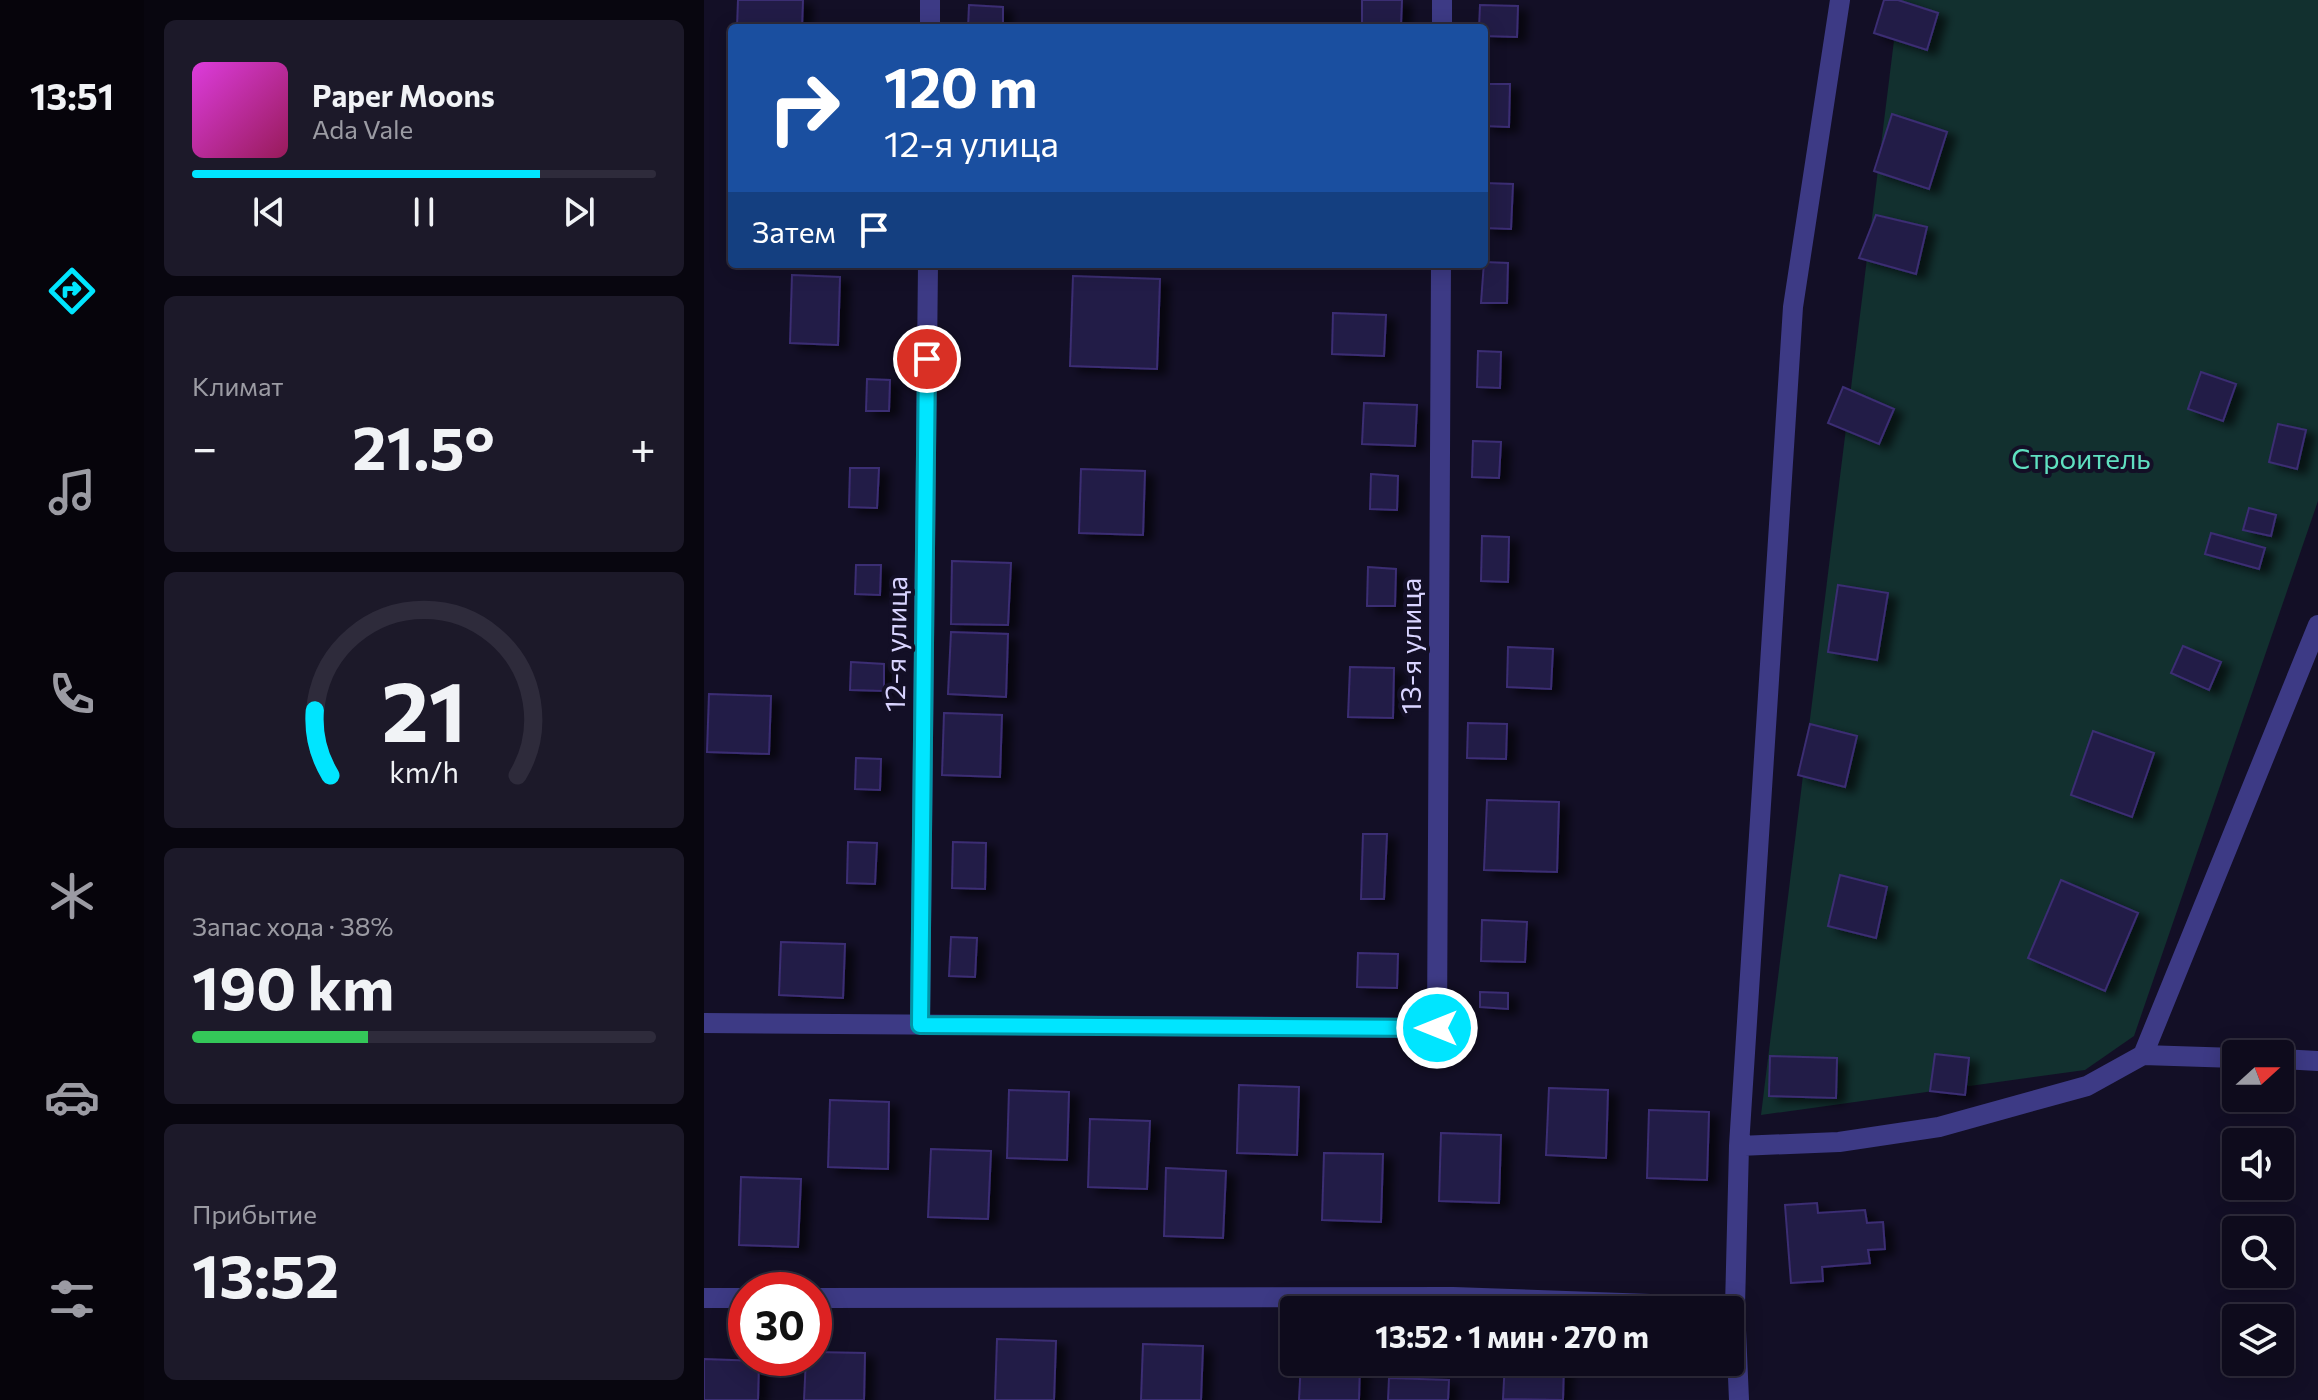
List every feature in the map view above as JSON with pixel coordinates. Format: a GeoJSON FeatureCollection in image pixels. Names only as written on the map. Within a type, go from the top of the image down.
{"type":"FeatureCollection","features":[{"type":"Feature","properties":{"kind":"street"},"geometry":{"type":"LineString","coordinates":[[930,0],[930,24]]}},
{"type":"Feature","properties":{"kind":"street"},"geometry":{"type":"LineString","coordinates":[[1442,0],[1442,24]]}},
{"type":"Feature","properties":{"kind":"street"},"geometry":{"type":"LineString","coordinates":[[1735,1296],[1739,1146],[1793,307],[1840,0]]}},
{"type":"Feature","properties":{"kind":"street","name":"12-я улица"},"geometry":{"type":"LineString","coordinates":[[920,1025],[928,268]]}},
{"type":"Feature","properties":{"kind":"street","name":"13-я улица"},"geometry":{"type":"LineString","coordinates":[[920,1025],[1437,1028],[1441,268]]}},
{"type":"Feature","properties":{"kind":"street"},"geometry":{"type":"LineString","coordinates":[[2143,1055],[2318,625]]}},
{"type":"Feature","properties":{"kind":"street"},"geometry":{"type":"LineString","coordinates":[[704,1023],[920,1025]]}},
{"type":"Feature","properties":{"kind":"street"},"geometry":{"type":"LineString","coordinates":[[1739,1146],[1839,1142],[1939,1127],[2087,1086],[2143,1055],[2222,1058]]}},
{"type":"Feature","properties":{"kind":"street"},"geometry":{"type":"LineString","coordinates":[[2294,1060],[2318,1061]]}},
{"type":"Feature","properties":{"kind":"street"},"geometry":{"type":"LineString","coordinates":[[832,1298],[1280,1297]]}},
{"type":"Feature","properties":{"kind":"street"},"geometry":{"type":"LineString","coordinates":[[704,1298],[728,1298]]}},
{"type":"Feature","properties":{"kind":"street"},"geometry":{"type":"LineString","coordinates":[[1738,1376],[1739,1400]]}},
{"type":"Feature","properties":{"kind":"green space","name":"Строитель"},"geometry":{"type":"Polygon","coordinates":[[[1899,0],[2318,0],[2318,501],[2134,1036],[2085,1070],[1761,1115],[1899,0]]]}},
{"type":"Feature","properties":{"kind":"building"},"geometry":{"type":"Polygon","coordinates":[[[738,0],[803,0],[802,24],[737,24],[738,0]]]}},
{"type":"Feature","properties":{"kind":"building"},"geometry":{"type":"Polygon","coordinates":[[[1362,0],[1402,0],[1401,24],[1362,24],[1362,0]]]}},
{"type":"Feature","properties":{"kind":"building"},"geometry":{"type":"Polygon","coordinates":[[[1884,0],[1898,0],[1938,13],[1927,50],[1874,33],[1884,0]]]}},
{"type":"Feature","properties":{"kind":"building"},"geometry":{"type":"Polygon","coordinates":[[[969,5],[1003,7],[1003,24],[968,24],[969,5]]]}},
{"type":"Feature","properties":{"kind":"building"},"geometry":{"type":"Polygon","coordinates":[[[1480,5],[1518,6],[1517,37],[1488,36],[1488,24],[1479,24],[1480,5]]]}},
{"type":"Feature","properties":{"kind":"building"},"geometry":{"type":"Polygon","coordinates":[[[1488,84],[1510,84],[1509,127],[1488,126],[1488,84]]]}},
{"type":"Feature","properties":{"kind":"building"},"geometry":{"type":"Polygon","coordinates":[[[1892,114],[1947,132],[1929,189],[1874,171],[1892,114]]]}},
{"type":"Feature","properties":{"kind":"building"},"geometry":{"type":"Polygon","coordinates":[[[1488,183],[1513,184],[1511,229],[1488,228],[1488,183]]]}},
{"type":"Feature","properties":{"kind":"building"},"geometry":{"type":"Polygon","coordinates":[[[1876,215],[1927,227],[1916,274],[1859,258],[1876,215]]]}},
{"type":"Feature","properties":{"kind":"building"},"geometry":{"type":"Polygon","coordinates":[[[1488,262],[1508,263],[1507,303],[1481,303],[1484,268],[1488,268],[1488,262]]]}},
{"type":"Feature","properties":{"kind":"building"},"geometry":{"type":"Polygon","coordinates":[[[792,275],[840,277],[838,345],[790,343],[792,275]]]}},
{"type":"Feature","properties":{"kind":"building"},"geometry":{"type":"Polygon","coordinates":[[[1073,276],[1160,279],[1157,369],[1070,366],[1073,276]]]}},
{"type":"Feature","properties":{"kind":"building"},"geometry":{"type":"Polygon","coordinates":[[[1333,313],[1386,315],[1384,356],[1332,354],[1333,313]]]}},
{"type":"Feature","properties":{"kind":"building"},"geometry":{"type":"Polygon","coordinates":[[[1478,351],[1501,352],[1500,388],[1477,387],[1478,351]]]}},
{"type":"Feature","properties":{"kind":"building"},"geometry":{"type":"Polygon","coordinates":[[[2201,372],[2236,384],[2223,421],[2188,409],[2201,372]]]}},
{"type":"Feature","properties":{"kind":"building"},"geometry":{"type":"Polygon","coordinates":[[[867,379],[890,380],[889,411],[866,411],[867,379]]]}},
{"type":"Feature","properties":{"kind":"building"},"geometry":{"type":"Polygon","coordinates":[[[1843,387],[1894,409],[1879,444],[1828,423],[1843,387]]]}},
{"type":"Feature","properties":{"kind":"building"},"geometry":{"type":"Polygon","coordinates":[[[1364,403],[1417,405],[1415,446],[1362,444],[1364,403]]]}},
{"type":"Feature","properties":{"kind":"building"},"geometry":{"type":"Polygon","coordinates":[[[2278,424],[2306,430],[2297,469],[2269,462],[2278,424]]]}},
{"type":"Feature","properties":{"kind":"building"},"geometry":{"type":"Polygon","coordinates":[[[1473,441],[1501,442],[1499,478],[1472,477],[1473,441]]]}},
{"type":"Feature","properties":{"kind":"building"},"geometry":{"type":"Polygon","coordinates":[[[850,468],[879,468],[877,508],[849,507],[850,468]]]}},
{"type":"Feature","properties":{"kind":"building"},"geometry":{"type":"Polygon","coordinates":[[[1081,469],[1145,471],[1143,535],[1079,533],[1081,469]]]}},
{"type":"Feature","properties":{"kind":"building"},"geometry":{"type":"Polygon","coordinates":[[[1371,474],[1398,476],[1397,510],[1370,509],[1371,474]]]}},
{"type":"Feature","properties":{"kind":"building"},"geometry":{"type":"Polygon","coordinates":[[[2249,508],[2276,515],[2271,536],[2243,530],[2249,508]]]}},
{"type":"Feature","properties":{"kind":"building"},"geometry":{"type":"Polygon","coordinates":[[[2211,533],[2265,548],[2259,569],[2205,554],[2211,533]]]}},
{"type":"Feature","properties":{"kind":"building"},"geometry":{"type":"Polygon","coordinates":[[[1482,536],[1509,537],[1508,582],[1481,581],[1482,536]]]}},
{"type":"Feature","properties":{"kind":"building"},"geometry":{"type":"Polygon","coordinates":[[[952,561],[1011,563],[1008,625],[951,624],[952,561]]]}},
{"type":"Feature","properties":{"kind":"building"},"geometry":{"type":"Polygon","coordinates":[[[856,565],[881,565],[880,595],[855,594],[856,565]]]}},
{"type":"Feature","properties":{"kind":"building"},"geometry":{"type":"Polygon","coordinates":[[[1368,567],[1396,569],[1395,606],[1367,606],[1368,567]]]}},
{"type":"Feature","properties":{"kind":"building"},"geometry":{"type":"Polygon","coordinates":[[[1838,585],[1888,593],[1877,660],[1828,652],[1838,585]]]}},
{"type":"Feature","properties":{"kind":"building"},"geometry":{"type":"Polygon","coordinates":[[[951,632],[1008,634],[1006,697],[948,694],[951,632]]]}},
{"type":"Feature","properties":{"kind":"building"},"geometry":{"type":"Polygon","coordinates":[[[2183,646],[2221,662],[2209,690],[2171,673],[2183,646]]]}},
{"type":"Feature","properties":{"kind":"building"},"geometry":{"type":"Polygon","coordinates":[[[1508,647],[1553,649],[1551,689],[1507,687],[1508,647]]]}},
{"type":"Feature","properties":{"kind":"building"},"geometry":{"type":"Polygon","coordinates":[[[851,662],[884,664],[884,691],[850,690],[851,662]]]}},
{"type":"Feature","properties":{"kind":"building"},"geometry":{"type":"Polygon","coordinates":[[[1350,667],[1394,668],[1393,718],[1348,717],[1350,667]]]}},
{"type":"Feature","properties":{"kind":"building"},"geometry":{"type":"Polygon","coordinates":[[[709,694],[771,696],[769,754],[707,752],[709,694]]]}},
{"type":"Feature","properties":{"kind":"building"},"geometry":{"type":"Polygon","coordinates":[[[944,713],[1002,715],[1000,777],[942,775],[944,713]]]}},
{"type":"Feature","properties":{"kind":"building"},"geometry":{"type":"Polygon","coordinates":[[[1468,723],[1507,724],[1506,759],[1467,758],[1468,723]]]}},
{"type":"Feature","properties":{"kind":"building"},"geometry":{"type":"Polygon","coordinates":[[[1810,724],[1857,736],[1845,787],[1798,775],[1810,724]]]}},
{"type":"Feature","properties":{"kind":"building"},"geometry":{"type":"Polygon","coordinates":[[[2093,731],[2154,753],[2132,817],[2071,795],[2093,731]]]}},
{"type":"Feature","properties":{"kind":"building"},"geometry":{"type":"Polygon","coordinates":[[[856,758],[881,759],[880,790],[855,789],[856,758]]]}},
{"type":"Feature","properties":{"kind":"building"},"geometry":{"type":"Polygon","coordinates":[[[1487,800],[1559,802],[1557,872],[1484,870],[1487,800]]]}},
{"type":"Feature","properties":{"kind":"building"},"geometry":{"type":"Polygon","coordinates":[[[1363,834],[1387,834],[1384,899],[1361,899],[1363,834]]]}},
{"type":"Feature","properties":{"kind":"building"},"geometry":{"type":"Polygon","coordinates":[[[848,842],[877,843],[875,884],[847,883],[848,842]]]}},
{"type":"Feature","properties":{"kind":"building"},"geometry":{"type":"Polygon","coordinates":[[[953,842],[986,843],[985,889],[952,888],[953,842]]]}},
{"type":"Feature","properties":{"kind":"building"},"geometry":{"type":"Polygon","coordinates":[[[1840,875],[1887,887],[1876,938],[1828,926],[1840,875]]]}},
{"type":"Feature","properties":{"kind":"building"},"geometry":{"type":"Polygon","coordinates":[[[2061,880],[2138,913],[2105,991],[2028,958],[2061,880]]]}},
{"type":"Feature","properties":{"kind":"building"},"geometry":{"type":"Polygon","coordinates":[[[1482,920],[1527,922],[1525,962],[1481,961],[1482,920]]]}},
{"type":"Feature","properties":{"kind":"building"},"geometry":{"type":"Polygon","coordinates":[[[951,937],[977,938],[975,977],[949,976],[951,937]]]}},
{"type":"Feature","properties":{"kind":"building"},"geometry":{"type":"Polygon","coordinates":[[[781,942],[845,944],[843,998],[779,995],[781,942]]]}},
{"type":"Feature","properties":{"kind":"building"},"geometry":{"type":"Polygon","coordinates":[[[1358,953],[1398,954],[1397,988],[1357,987],[1358,953]]]}},
{"type":"Feature","properties":{"kind":"building"},"geometry":{"type":"Polygon","coordinates":[[[1480,992],[1508,993],[1508,1009],[1480,1007],[1480,992]]]}},
{"type":"Feature","properties":{"kind":"building"},"geometry":{"type":"Polygon","coordinates":[[[1935,1054],[1969,1058],[1965,1095],[1930,1091],[1935,1054]]]}},
{"type":"Feature","properties":{"kind":"building"},"geometry":{"type":"Polygon","coordinates":[[[1770,1056],[1837,1058],[1836,1098],[1769,1096],[1770,1056]]]}},
{"type":"Feature","properties":{"kind":"building"},"geometry":{"type":"Polygon","coordinates":[[[1239,1085],[1299,1087],[1297,1155],[1237,1153],[1239,1085]]]}},
{"type":"Feature","properties":{"kind":"building"},"geometry":{"type":"Polygon","coordinates":[[[1549,1088],[1608,1090],[1606,1158],[1546,1155],[1549,1088]]]}},
{"type":"Feature","properties":{"kind":"building"},"geometry":{"type":"Polygon","coordinates":[[[1009,1090],[1069,1092],[1067,1160],[1007,1158],[1009,1090]]]}},
{"type":"Feature","properties":{"kind":"building"},"geometry":{"type":"Polygon","coordinates":[[[830,1100],[889,1102],[888,1169],[828,1167],[830,1100]]]}},
{"type":"Feature","properties":{"kind":"building"},"geometry":{"type":"Polygon","coordinates":[[[1649,1110],[1709,1112],[1707,1180],[1647,1178],[1649,1110]]]}},
{"type":"Feature","properties":{"kind":"building"},"geometry":{"type":"Polygon","coordinates":[[[1090,1119],[1150,1121],[1147,1189],[1088,1187],[1090,1119]]]}},
{"type":"Feature","properties":{"kind":"building"},"geometry":{"type":"Polygon","coordinates":[[[1441,1133],[1501,1135],[1499,1203],[1439,1201],[1441,1133]]]}},
{"type":"Feature","properties":{"kind":"building"},"geometry":{"type":"Polygon","coordinates":[[[931,1149],[991,1151],[988,1219],[928,1217],[931,1149]]]}},
{"type":"Feature","properties":{"kind":"building"},"geometry":{"type":"Polygon","coordinates":[[[1324,1153],[1383,1154],[1381,1222],[1322,1220],[1324,1153]]]}},
{"type":"Feature","properties":{"kind":"building"},"geometry":{"type":"Polygon","coordinates":[[[1166,1168],[1226,1171],[1223,1238],[1164,1236],[1166,1168]]]}},
{"type":"Feature","properties":{"kind":"building"},"geometry":{"type":"Polygon","coordinates":[[[741,1177],[801,1179],[798,1247],[739,1245],[741,1177]]]}},
{"type":"Feature","properties":{"kind":"building"},"geometry":{"type":"Polygon","coordinates":[[[1817,1203],[1818,1213],[1865,1210],[1867,1223],[1883,1222],[1885,1249],[1868,1250],[1870,1263],[1822,1267],[1823,1281],[1791,1283],[1785,1205],[1817,1203]]]}},
{"type":"Feature","properties":{"kind":"building"},"geometry":{"type":"Polygon","coordinates":[[[997,1339],[1056,1341],[1054,1400],[995,1400],[997,1339]]]}},
{"type":"Feature","properties":{"kind":"building"},"geometry":{"type":"Polygon","coordinates":[[[1143,1344],[1203,1346],[1201,1400],[1141,1400],[1143,1344]]]}},
{"type":"Feature","properties":{"kind":"building"},"geometry":{"type":"Polygon","coordinates":[[[832,1352],[865,1353],[864,1400],[804,1400],[805,1376],[832,1376],[832,1352]]]}},
{"type":"Feature","properties":{"kind":"building"},"geometry":{"type":"Polygon","coordinates":[[[704,1359],[728,1360],[728,1376],[759,1376],[758,1400],[704,1400],[704,1359]]]}},
{"type":"Feature","properties":{"kind":"building"},"geometry":{"type":"Polygon","coordinates":[[[1300,1376],[1360,1376],[1359,1400],[1299,1400],[1300,1376]]]}},
{"type":"Feature","properties":{"kind":"building"},"geometry":{"type":"Polygon","coordinates":[[[1504,1376],[1564,1376],[1563,1400],[1503,1399],[1504,1376]]]}},
{"type":"Feature","properties":{"kind":"building"},"geometry":{"type":"Polygon","coordinates":[[[1389,1378],[1449,1380],[1448,1400],[1388,1400],[1389,1378]]]}},
{"type":"Feature","properties":{"kind":"route"},"geometry":{"type":"LineString","coordinates":[[927,359],[920,1025],[1437,1028]]}}]}
